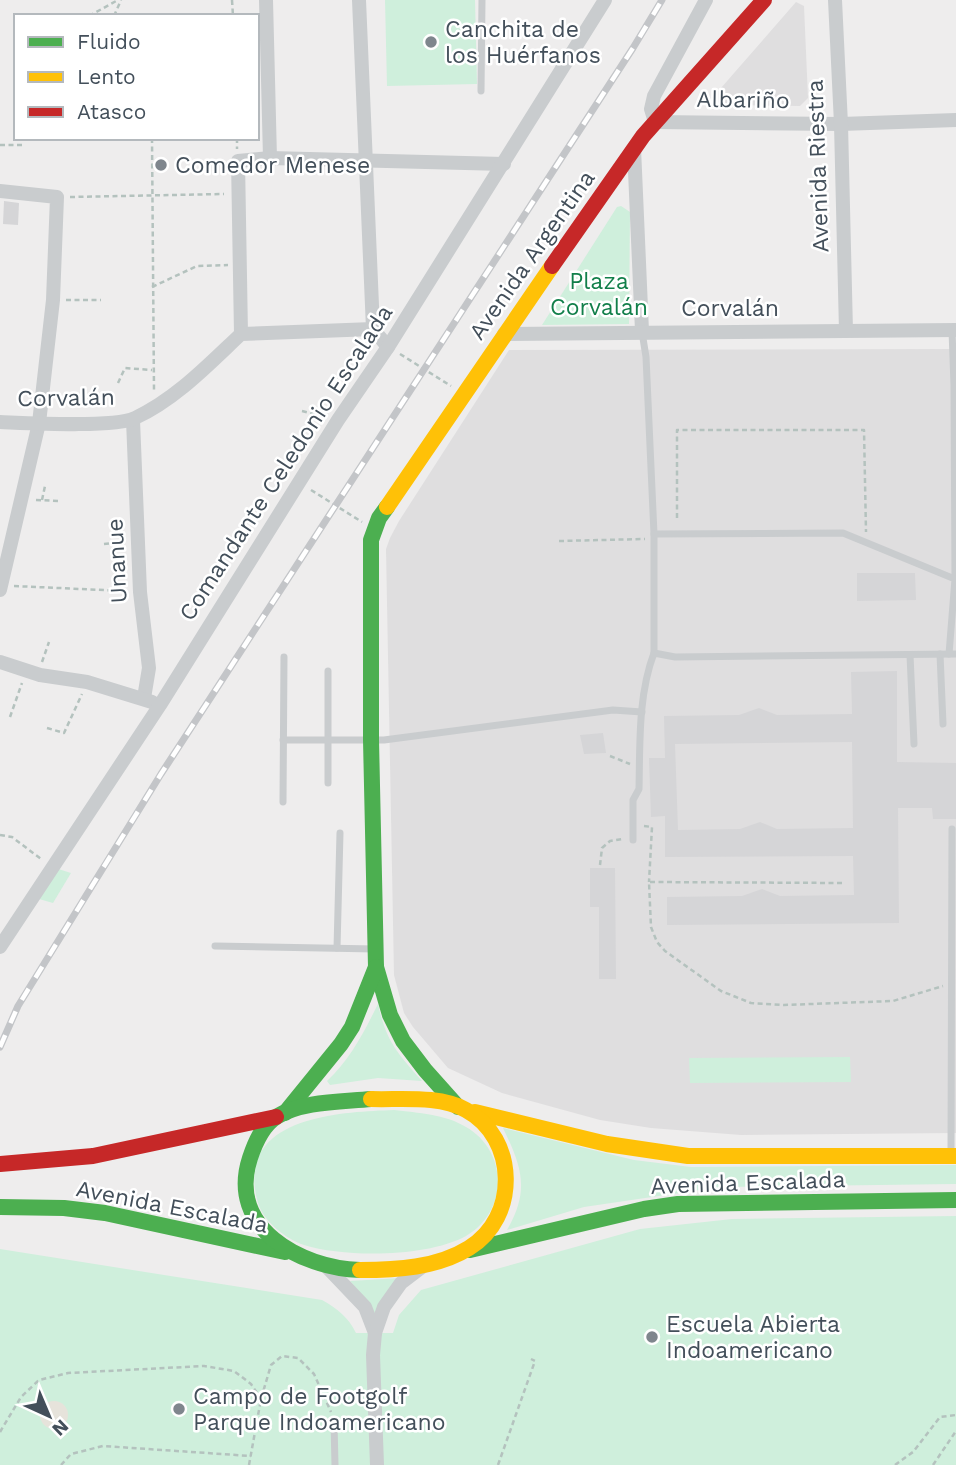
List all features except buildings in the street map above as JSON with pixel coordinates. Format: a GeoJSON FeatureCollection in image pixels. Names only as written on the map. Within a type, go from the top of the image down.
{"type":"FeatureCollection","features":[{"type":"Feature","properties":{"kind":"main road","name":"Avenida Argentina"},"geometry":{"type":"LineString","coordinates":[[376,967],[366,740],[371,687],[370,556],[371,540],[379,518],[634,148],[764,0]]}},
{"type":"Feature","properties":{"kind":"main road"},"geometry":{"type":"LineString","coordinates":[[376,967],[397,1031],[423,1068],[463,1109],[486,1126],[500,1146],[507,1170],[506,1195],[498,1218],[483,1238],[463,1252],[424,1265],[391,1270],[358,1270],[325,1265],[293,1254],[275,1244],[252,1210],[247,1191],[247,1170],[252,1150],[262,1132],[281,1115],[341,1044],[352,1027],[376,967]]}},
{"type":"Feature","properties":{"kind":"main road"},"geometry":{"type":"LineString","coordinates":[[281,1115],[328,1104],[371,1099],[415,1100],[463,1109]]}},
{"type":"Feature","properties":{"kind":"main road","name":"Avenida Escalada"},"geometry":{"type":"LineString","coordinates":[[463,1109],[527,1126],[674,1154],[713,1157],[953,1156]]}},
{"type":"Feature","properties":{"kind":"main road","name":"Avenida Escalada"},"geometry":{"type":"LineString","coordinates":[[0,1164],[93,1156],[281,1115]]}},
{"type":"Feature","properties":{"kind":"main road","name":"Avenida Escalada"},"geometry":{"type":"LineString","coordinates":[[463,1252],[678,1203],[956,1199]]}},
{"type":"Feature","properties":{"kind":"main road","name":"Avenida Escalada"},"geometry":{"type":"LineString","coordinates":[[0,1207],[64,1208],[105,1213],[293,1254]]}},
{"type":"Feature","properties":{"kind":"street"},"geometry":{"type":"LineString","coordinates":[[266,0],[270,158]]}},
{"type":"Feature","properties":{"kind":"street"},"geometry":{"type":"LineString","coordinates":[[359,0],[373,329],[393,350]]}},
{"type":"Feature","properties":{"kind":"street","name":"Comandante Celedonio Escalada"},"geometry":{"type":"LineString","coordinates":[[0,947],[160,705],[338,420],[393,350],[605,0]]}},
{"type":"Feature","properties":{"kind":"street"},"geometry":{"type":"LineString","coordinates":[[655,122],[651,109],[654,96],[706,0]]}},
{"type":"Feature","properties":{"kind":"street","name":"Avenida Riestra"},"geometry":{"type":"LineString","coordinates":[[835,0],[846,331]]}},
{"type":"Feature","properties":{"kind":"street","name":"Albariño"},"geometry":{"type":"LineString","coordinates":[[655,122],[841,124],[956,120]]}},
{"type":"Feature","properties":{"kind":"street"},"geometry":{"type":"LineString","coordinates":[[634,148],[642,331]]}},
{"type":"Feature","properties":{"kind":"street"},"geometry":{"type":"LineString","coordinates":[[373,329],[241,334],[237,161],[270,158],[504,164]]}},
{"type":"Feature","properties":{"kind":"street"},"geometry":{"type":"LineString","coordinates":[[0,191],[57,197],[53,300],[39,423],[1,588]]}},
{"type":"Feature","properties":{"kind":"street","name":"Corvalán"},"geometry":{"type":"LineString","coordinates":[[504,334],[954,330]]}},
{"type":"Feature","properties":{"kind":"street","name":"Corvalán"},"geometry":{"type":"LineString","coordinates":[[0,422],[133,420],[193,380],[241,334]]}},
{"type":"Feature","properties":{"kind":"street","name":"Unanue"},"geometry":{"type":"LineString","coordinates":[[133,420],[140,592],[149,668],[144,698]]}},
{"type":"Feature","properties":{"kind":"street"},"geometry":{"type":"LineString","coordinates":[[0,662],[32,672],[87,682],[160,705]]}},
{"type":"Feature","properties":{"kind":"street"},"geometry":{"type":"LineString","coordinates":[[325,1265],[365,1307],[375,1333]]}},
{"type":"Feature","properties":{"kind":"street"},"geometry":{"type":"LineString","coordinates":[[377,1465],[373,1354],[375,1333],[384,1307],[401,1283],[424,1265]]}},
{"type":"Feature","properties":{"kind":"lane"},"geometry":{"type":"LineString","coordinates":[[481,91],[482,0]]}},
{"type":"Feature","properties":{"kind":"lane"},"geometry":{"type":"LineString","coordinates":[[654,653],[675,657],[953,654],[956,579],[954,330]]}},
{"type":"Feature","properties":{"kind":"lane"},"geometry":{"type":"LineString","coordinates":[[632,840],[633,800],[639,789],[642,712],[648,670],[654,653],[654,534],[646,357],[642,331]]}},
{"type":"Feature","properties":{"kind":"lane"},"geometry":{"type":"LineString","coordinates":[[654,534],[843,533],[956,579]]}},
{"type":"Feature","properties":{"kind":"lane"},"geometry":{"type":"LineString","coordinates":[[910,654],[914,744]]}},
{"type":"Feature","properties":{"kind":"lane"},"geometry":{"type":"LineString","coordinates":[[940,654],[943,724]]}},
{"type":"Feature","properties":{"kind":"lane"},"geometry":{"type":"LineString","coordinates":[[283,802],[284,657]]}},
{"type":"Feature","properties":{"kind":"lane"},"geometry":{"type":"LineString","coordinates":[[328,671],[328,783]]}},
{"type":"Feature","properties":{"kind":"lane"},"geometry":{"type":"LineString","coordinates":[[283,740],[366,740],[613,710],[642,712]]}},
{"type":"Feature","properties":{"kind":"lane"},"geometry":{"type":"LineString","coordinates":[[952,829],[950,984],[953,1156]]}},
{"type":"Feature","properties":{"kind":"lane"},"geometry":{"type":"LineString","coordinates":[[337,948],[340,833]]}},
{"type":"Feature","properties":{"kind":"lane"},"geometry":{"type":"LineString","coordinates":[[215,946],[375,949]]}},
{"type":"Feature","properties":{"kind":"lane"},"geometry":{"type":"LineString","coordinates":[[334,1422],[335,1465]]}},
{"type":"Feature","properties":{"kind":"path"},"geometry":{"type":"LineString","coordinates":[[93,14],[119,0]]}},
{"type":"Feature","properties":{"kind":"path"},"geometry":{"type":"LineString","coordinates":[[152,140],[152,370],[155,406]]}},
{"type":"Feature","properties":{"kind":"path"},"geometry":{"type":"LineString","coordinates":[[0,145],[25,145]]}},
{"type":"Feature","properties":{"kind":"path"},"geometry":{"type":"LineString","coordinates":[[57,197],[238,193]]}},
{"type":"Feature","properties":{"kind":"path"},"geometry":{"type":"LineString","coordinates":[[152,286],[197,266],[239,265]]}},
{"type":"Feature","properties":{"kind":"path"},"geometry":{"type":"LineString","coordinates":[[53,300],[101,300]]}},
{"type":"Feature","properties":{"kind":"path"},"geometry":{"type":"LineString","coordinates":[[393,350],[452,386]]}},
{"type":"Feature","properties":{"kind":"path"},"geometry":{"type":"LineString","coordinates":[[118,383],[125,368],[152,370]]}},
{"type":"Feature","properties":{"kind":"path"},"geometry":{"type":"LineString","coordinates":[[302,411],[338,420]]}},
{"type":"Feature","properties":{"kind":"path"},"geometry":{"type":"LineString","coordinates":[[677,518],[677,430],[864,430],[866,542]]}},
{"type":"Feature","properties":{"kind":"path"},"geometry":{"type":"LineString","coordinates":[[42,501],[45,486]]}},
{"type":"Feature","properties":{"kind":"path"},"geometry":{"type":"LineString","coordinates":[[310,489],[356,518]]}},
{"type":"Feature","properties":{"kind":"path"},"geometry":{"type":"LineString","coordinates":[[22,499],[60,501]]}},
{"type":"Feature","properties":{"kind":"path"},"geometry":{"type":"LineString","coordinates":[[559,541],[643,540],[654,534]]}},
{"type":"Feature","properties":{"kind":"path"},"geometry":{"type":"LineString","coordinates":[[104,544],[138,540]]}},
{"type":"Feature","properties":{"kind":"path"},"geometry":{"type":"LineString","coordinates":[[1,588],[140,592]]}},
{"type":"Feature","properties":{"kind":"path"},"geometry":{"type":"LineString","coordinates":[[10,717],[49,642]]}},
{"type":"Feature","properties":{"kind":"path"},"geometry":{"type":"LineString","coordinates":[[47,728],[64,733],[87,682]]}},
{"type":"Feature","properties":{"kind":"path"},"geometry":{"type":"LineString","coordinates":[[610,757],[640,765]]}},
{"type":"Feature","properties":{"kind":"path"},"geometry":{"type":"LineString","coordinates":[[632,826],[652,827],[649,882],[652,927],[657,942],[665,951],[721,991],[751,1003],[784,1005],[893,1001],[950,984]]}},
{"type":"Feature","properties":{"kind":"path"},"geometry":{"type":"LineString","coordinates":[[0,835],[12,837],[52,868]]}},
{"type":"Feature","properties":{"kind":"path"},"geometry":{"type":"LineString","coordinates":[[600,865],[602,848],[610,841],[632,840]]}},
{"type":"Feature","properties":{"kind":"path"},"geometry":{"type":"LineString","coordinates":[[649,882],[842,883]]}},
{"type":"Feature","properties":{"kind":"path"},"geometry":{"type":"LineString","coordinates":[[249,1465],[261,1399],[271,1365],[282,1356],[298,1358],[314,1374],[329,1404],[334,1422]]}},
{"type":"Feature","properties":{"kind":"path"},"geometry":{"type":"LineString","coordinates":[[498,1465],[508,1430],[535,1361],[531,1360]]}},
{"type":"Feature","properties":{"kind":"path"},"geometry":{"type":"LineString","coordinates":[[0,1432],[21,1397],[39,1380],[68,1373],[204,1366],[234,1371],[251,1384],[261,1399]]}},
{"type":"Feature","properties":{"kind":"path"},"geometry":{"type":"LineString","coordinates":[[895,1465],[913,1452],[940,1418],[956,1415]]}},
{"type":"Feature","properties":{"kind":"path"},"geometry":{"type":"LineString","coordinates":[[933,1465],[956,1431]]}},
{"type":"Feature","properties":{"kind":"path"},"geometry":{"type":"LineString","coordinates":[[61,1465],[71,1454],[103,1446],[250,1456]]}},
{"type":"Feature","properties":{"kind":"shaded area"},"geometry":{"type":"Polygon","coordinates":[[[796,2],[804,6],[808,98],[800,106],[714,105],[714,96],[796,2]]]}},
{"type":"Feature","properties":{"kind":"shaded area"},"geometry":{"type":"Polygon","coordinates":[[[956,349],[956,1133],[741,1135],[651,1128],[600,1120],[502,1093],[448,1068],[404,1013],[394,975],[386,549],[399,521],[509,350],[956,349]]]}},
{"type":"Feature","properties":{"kind":"green space","name":"Canchita de los Huérfanos"},"geometry":{"type":"Polygon","coordinates":[[[385,0],[475,0],[477,84],[387,86],[385,0]]]}},
{"type":"Feature","properties":{"kind":"green space","name":"Plaza Corvalán"},"geometry":{"type":"Polygon","coordinates":[[[621,206],[630,212],[629,324],[542,325],[617,207],[621,206]]]}},
{"type":"Feature","properties":{"kind":"green space"},"geometry":{"type":"Polygon","coordinates":[[[52,867],[71,873],[53,903],[32,897],[52,867]]]}},
{"type":"Feature","properties":{"kind":"green space"},"geometry":{"type":"Polygon","coordinates":[[[378,1004],[394,1046],[422,1081],[378,1078],[330,1085],[327,1081],[350,1055],[378,1004]]]}},
{"type":"Feature","properties":{"kind":"green space"},"geometry":{"type":"Polygon","coordinates":[[[850,1057],[851,1082],[690,1083],[689,1058],[850,1057]]]}},
{"type":"Feature","properties":{"kind":"green space"},"geometry":{"type":"Polygon","coordinates":[[[394,1110],[449,1119],[466,1127],[480,1138],[490,1151],[496,1165],[496,1197],[490,1212],[480,1225],[466,1236],[431,1248],[409,1252],[364,1253],[304,1245],[290,1239],[270,1223],[258,1203],[254,1174],[261,1152],[275,1136],[296,1125],[320,1118],[346,1113],[394,1110]]]}},
{"type":"Feature","properties":{"kind":"green space"},"geometry":{"type":"Polygon","coordinates":[[[503,1128],[634,1160],[691,1167],[956,1165],[956,1184],[720,1187],[584,1207],[507,1230],[519,1203],[521,1179],[515,1155],[503,1128]]]}},
{"type":"Feature","properties":{"kind":"green space"},"geometry":{"type":"Polygon","coordinates":[[[956,1216],[956,1465],[0,1465],[0,1249],[322,1300],[342,1314],[356,1333],[393,1333],[399,1315],[421,1290],[640,1229],[732,1219],[956,1216]]]}},
{"type":"Feature","properties":{"kind":"green space"},"geometry":{"type":"Polygon","coordinates":[[[400,1278],[375,1321],[363,1296],[350,1281],[400,1278]]]}},
{"type":"Feature","properties":{"kind":"sand"},"geometry":{"type":"Polygon","coordinates":[[[54,1401],[64,1405],[68,1415],[64,1425],[54,1429],[44,1425],[40,1415],[44,1405],[54,1401]]]}},
{"type":"Feature","properties":{"kind":"railway"},"geometry":{"type":"LineString","coordinates":[[0,1047],[18,1006],[161,774],[662,0]]}},
{"type":"Feature","properties":{"kind":"traffic: fast"},"geometry":{"type":"LineString","coordinates":[[387,507],[379,518],[371,540],[371,740],[376,967],[390,1015],[403,1041],[458,1107]]}},
{"type":"Feature","properties":{"kind":"traffic: fast"},"geometry":{"type":"LineString","coordinates":[[285,1113],[352,1027],[376,967]]}},
{"type":"Feature","properties":{"kind":"traffic: fast"},"geometry":{"type":"LineString","coordinates":[[360,1270],[314,1262],[274,1240],[259,1224],[249,1205],[246,1183],[250,1158],[257,1141],[263,1130],[276,1117],[310,1105],[371,1099]]}},
{"type":"Feature","properties":{"kind":"traffic: fast"},"geometry":{"type":"LineString","coordinates":[[470,1250],[644,1209],[678,1204],[956,1200]]}},
{"type":"Feature","properties":{"kind":"traffic: fast"},"geometry":{"type":"LineString","coordinates":[[0,1207],[64,1208],[105,1213],[285,1252]]}},
{"type":"Feature","properties":{"kind":"traffic: slow"},"geometry":{"type":"LineString","coordinates":[[387,507],[552,266]]}},
{"type":"Feature","properties":{"kind":"traffic: slow"},"geometry":{"type":"LineString","coordinates":[[360,1270],[430,1264],[469,1248],[485,1235],[497,1218],[504,1199],[506,1178],[503,1158],[495,1139],[483,1123],[466,1110],[432,1100],[371,1099]]}},
{"type":"Feature","properties":{"kind":"traffic: slow"},"geometry":{"type":"LineString","coordinates":[[475,1112],[607,1144],[688,1156],[956,1156]]}},
{"type":"Feature","properties":{"kind":"traffic: jam"},"geometry":{"type":"LineString","coordinates":[[552,266],[643,136],[764,0]]}},
{"type":"Feature","properties":{"kind":"traffic: jam"},"geometry":{"type":"LineString","coordinates":[[0,1164],[93,1156],[276,1117]]}},
{"type":"Feature","properties":{"kind":"place","name":"Canchita de los Huérfanos"},"geometry":{"type":"Point","coordinates":[431,42]}},
{"type":"Feature","properties":{"kind":"place","name":"Comedor Menese"},"geometry":{"type":"Point","coordinates":[161,165]}},
{"type":"Feature","properties":{"kind":"place","name":"Escuela Abierta Indoamericano"},"geometry":{"type":"Point","coordinates":[652,1337]}},
{"type":"Feature","properties":{"kind":"place","name":"Campo de Footgolf Parque Indoamericano"},"geometry":{"type":"Point","coordinates":[179,1409]}}]}
